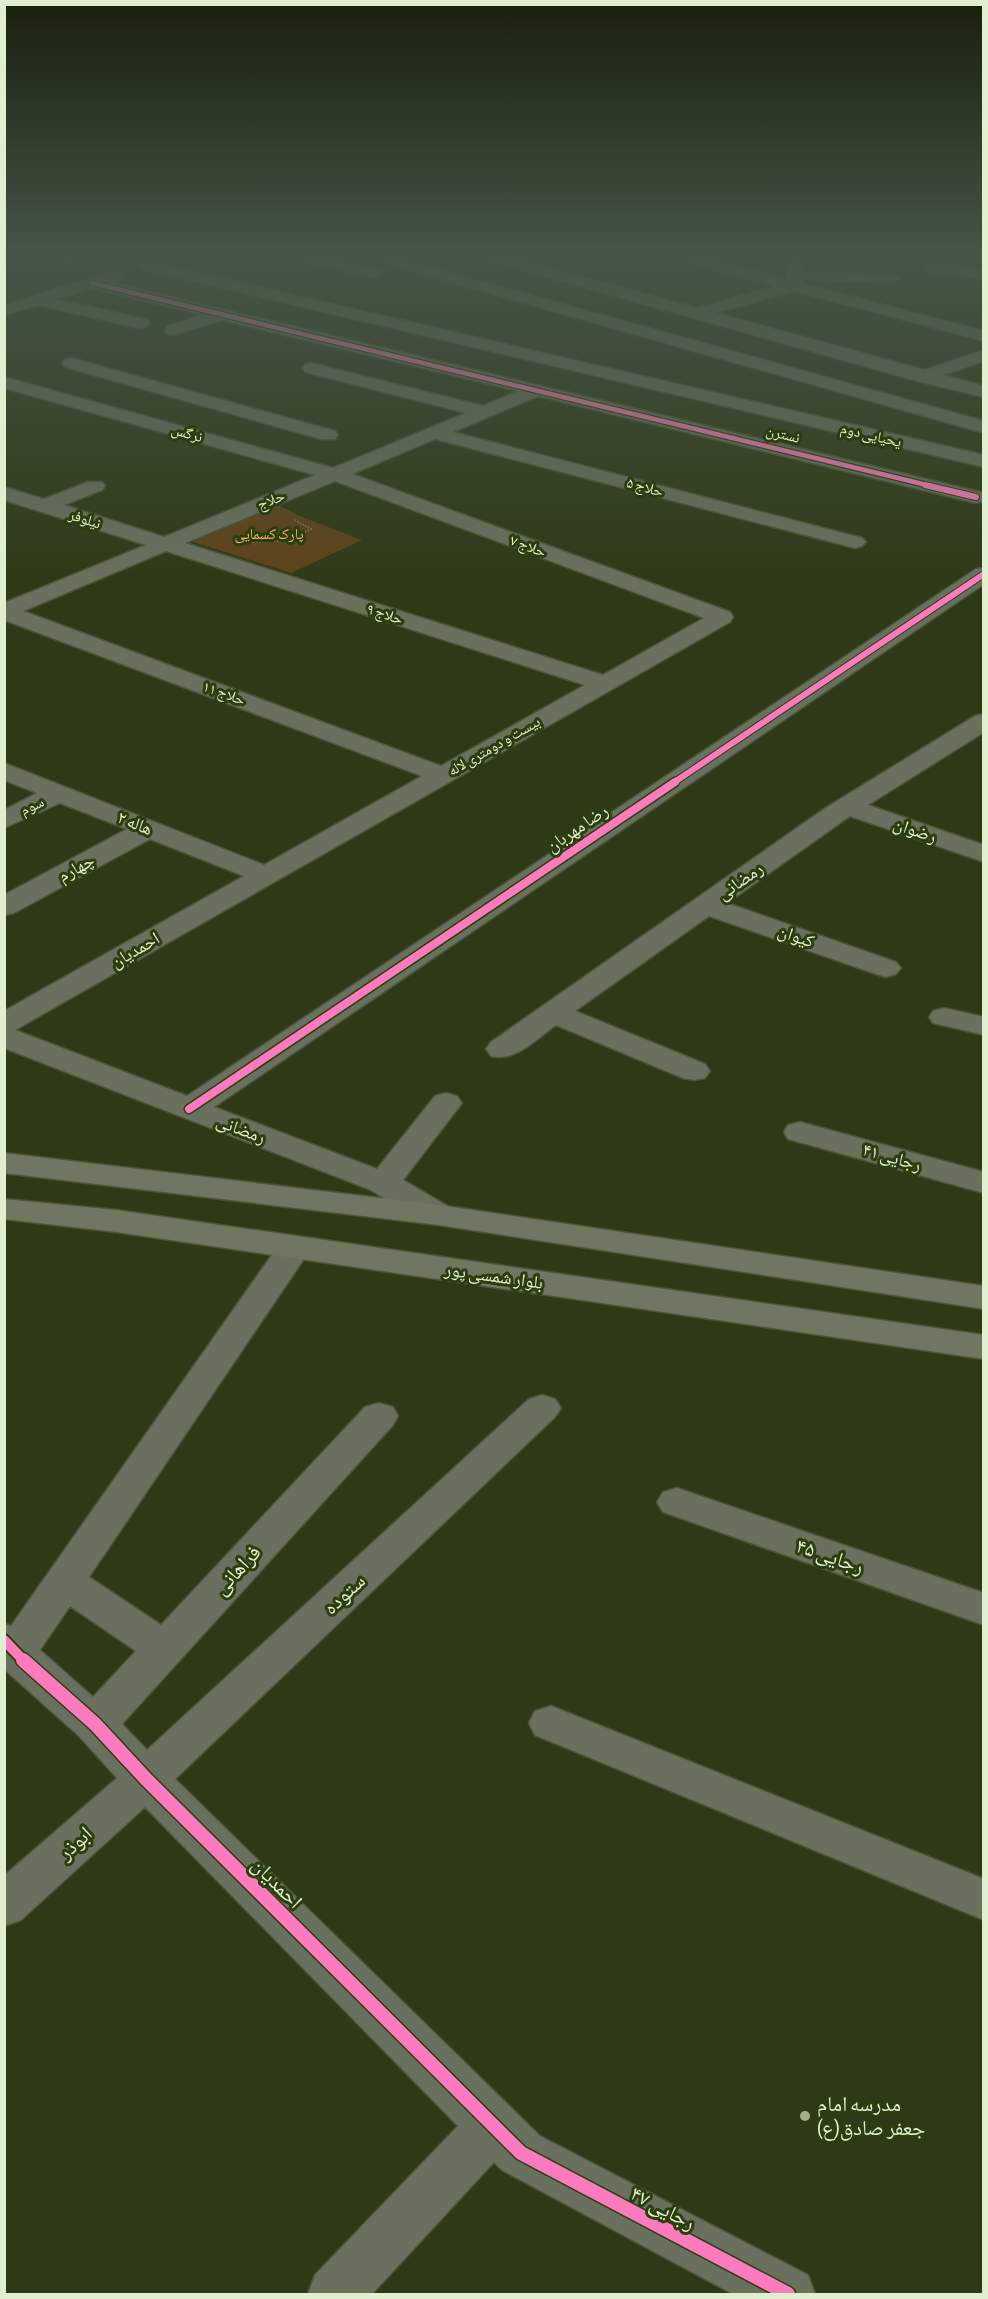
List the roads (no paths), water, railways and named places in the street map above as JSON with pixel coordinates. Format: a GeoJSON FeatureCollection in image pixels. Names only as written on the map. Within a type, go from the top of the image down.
{"type":"FeatureCollection","features":[{"type":"Feature","properties":{"kind":"main road"},"geometry":{"type":"LineString","coordinates":[[4,1163],[440,1215],[984,1298]]}},
{"type":"Feature","properties":{"kind":"main road","name":"بلوار شمسی پور"},"geometry":{"type":"LineString","coordinates":[[4,1209],[116,1221],[984,1347]]}},
{"type":"Feature","properties":{"kind":"street","name":"نسترن"},"geometry":{"type":"LineString","coordinates":[[421,362],[976,497]]}},
{"type":"Feature","properties":{"kind":"street"},"geometry":{"type":"LineString","coordinates":[[494,380],[542,362]]}},
{"type":"Feature","properties":{"kind":"street","name":"یحیایی دوم"},"geometry":{"type":"LineString","coordinates":[[558,362],[984,461]]}},
{"type":"Feature","properties":{"kind":"street"},"geometry":{"type":"LineString","coordinates":[[747,362],[984,428]]}},
{"type":"Feature","properties":{"kind":"street"},"geometry":{"type":"LineString","coordinates":[[876,362],[984,392]]}},
{"type":"Feature","properties":{"kind":"street"},"geometry":{"type":"LineString","coordinates":[[871,397],[964,362]]}},
{"type":"Feature","properties":{"kind":"street"},"geometry":{"type":"LineString","coordinates":[[71,363],[328,435]]}},
{"type":"Feature","properties":{"kind":"street"},"geometry":{"type":"LineString","coordinates":[[311,368],[485,412]]}},
{"type":"Feature","properties":{"kind":"street","name":"نرگس"},"geometry":{"type":"LineString","coordinates":[[4,382],[334,474]]}},
{"type":"Feature","properties":{"kind":"street","name":"حلاج"},"geometry":{"type":"LineString","coordinates":[[4,611],[537,390]]}},
{"type":"Feature","properties":{"kind":"street"},"geometry":{"type":"LineString","coordinates":[[92,426],[179,393]]}},
{"type":"Feature","properties":{"kind":"street","name":"حلاج ۵"},"geometry":{"type":"LineString","coordinates":[[435,433],[855,542]]}},
{"type":"Feature","properties":{"kind":"street","name":"حلاج ۷"},"geometry":{"type":"LineString","coordinates":[[334,474],[722,617]]}},
{"type":"Feature","properties":{"kind":"street"},"geometry":{"type":"LineString","coordinates":[[45,506],[94,486]]}},
{"type":"Feature","properties":{"kind":"street","name":"نیلوفر"},"geometry":{"type":"LineString","coordinates":[[4,493],[165,544]]}},
{"type":"Feature","properties":{"kind":"street","name":"حلاج ۹"},"geometry":{"type":"LineString","coordinates":[[165,544],[605,683]]}},
{"type":"Feature","properties":{"kind":"street","name":"رضا مهربان"},"geometry":{"type":"LineString","coordinates":[[189,1108],[984,574]]}},
{"type":"Feature","properties":{"kind":"street","name":"حلاج ۱۱"},"geometry":{"type":"LineString","coordinates":[[4,611],[443,775]]}},
{"type":"Feature","properties":{"kind":"street","name":"بیست و دومتری لاله"},"geometry":{"type":"LineString","coordinates":[[265,875],[722,617]]}},
{"type":"Feature","properties":{"kind":"street","name":"رمضانی"},"geometry":{"type":"LineString","coordinates":[[502,1049],[847,806],[976,732]]}},
{"type":"Feature","properties":{"kind":"street","name":"هاله ۲"},"geometry":{"type":"LineString","coordinates":[[4,771],[265,875]]}},
{"type":"Feature","properties":{"kind":"street","name":"سوم"},"geometry":{"type":"LineString","coordinates":[[4,820],[59,793]]}},
{"type":"Feature","properties":{"kind":"street","name":"رضوان"},"geometry":{"type":"LineString","coordinates":[[847,806],[984,854]]}},
{"type":"Feature","properties":{"kind":"street","name":"چهارم"},"geometry":{"type":"LineString","coordinates":[[4,907],[148,829]]}},
{"type":"Feature","properties":{"kind":"street","name":"احمدیان"},"geometry":{"type":"LineString","coordinates":[[4,1024],[265,875]]}},
{"type":"Feature","properties":{"kind":"street","name":"کیوان"},"geometry":{"type":"LineString","coordinates":[[706,905],[886,968]]}},
{"type":"Feature","properties":{"kind":"street"},"geometry":{"type":"LineString","coordinates":[[553,1013],[694,1071]]}},
{"type":"Feature","properties":{"kind":"street"},"geometry":{"type":"LineString","coordinates":[[944,1017],[984,1026]]}},
{"type":"Feature","properties":{"kind":"street","name":"رمضانی"},"geometry":{"type":"LineString","coordinates":[[4,1037],[383,1183],[440,1215]]}},
{"type":"Feature","properties":{"kind":"street"},"geometry":{"type":"LineString","coordinates":[[383,1183],[446,1103]]}},
{"type":"Feature","properties":{"kind":"street","name":"رجایی ۴۱"},"geometry":{"type":"LineString","coordinates":[[800,1132],[984,1183]]}},
{"type":"Feature","properties":{"kind":"street"},"geometry":{"type":"LineString","coordinates":[[10,1647],[64,1581],[295,1247]]}},
{"type":"Feature","properties":{"kind":"street","name":"ستوده"},"geometry":{"type":"LineString","coordinates":[[146,1779],[542,1408]]}},
{"type":"Feature","properties":{"kind":"street","name":"فراهانی"},"geometry":{"type":"LineString","coordinates":[[95,1724],[379,1416]]}},
{"type":"Feature","properties":{"kind":"street","name":"رجایی ۴۵"},"geometry":{"type":"LineString","coordinates":[[677,1502],[984,1609]]}},
{"type":"Feature","properties":{"kind":"street"},"geometry":{"type":"LineString","coordinates":[[64,1581],[165,1649]]}},
{"type":"Feature","properties":{"kind":"street","name":"احمدیان"},"geometry":{"type":"LineString","coordinates":[[10,1647],[95,1724],[146,1779],[507,2139]]}},
{"type":"Feature","properties":{"kind":"street"},"geometry":{"type":"LineString","coordinates":[[551,1723],[984,1900]]}},
{"type":"Feature","properties":{"kind":"street","name":"ابوذر"},"geometry":{"type":"LineString","coordinates":[[4,1906],[146,1779]]}},
{"type":"Feature","properties":{"kind":"street"},"geometry":{"type":"LineString","coordinates":[[335,2295],[507,2139]]}},
{"type":"Feature","properties":{"kind":"street","name":"رجایی ۴۷"},"geometry":{"type":"LineString","coordinates":[[507,2139],[789,2295]]}},
{"type":"Feature","properties":{"kind":"place","name":"مدرسه امام جعفر صادق(ع)"},"geometry":{"type":"Point","coordinates":[805,2116]}},
{"type":"Feature","properties":{"kind":"park label","name":"پارک کسمایی"},"geometry":{"type":"Point","coordinates":[269,534]}}]}
